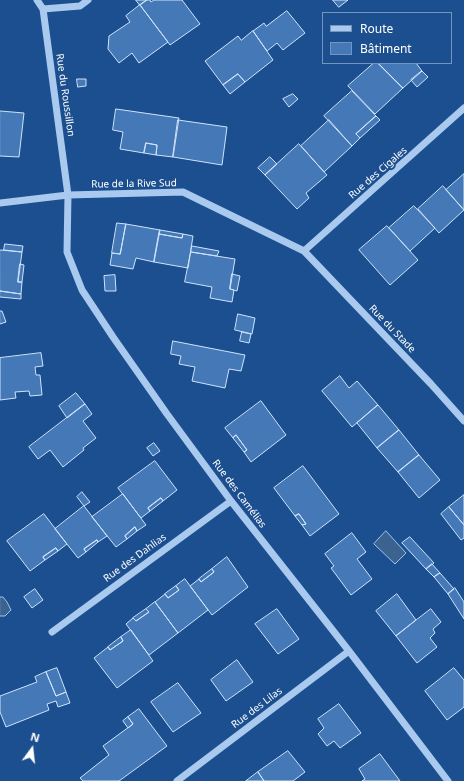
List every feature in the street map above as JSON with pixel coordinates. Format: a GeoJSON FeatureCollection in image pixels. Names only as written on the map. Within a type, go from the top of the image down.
{"type":"FeatureCollection","features":[{"type":"Feature","properties":{"kind":"street","name":"Rue du Roussillon"},"geometry":{"type":"LineString","coordinates":[[37,0],[43,9],[68,195]]}},
{"type":"Feature","properties":{"kind":"street"},"geometry":{"type":"LineString","coordinates":[[43,9],[80,6],[88,0]]}},
{"type":"Feature","properties":{"kind":"street","name":"Rue des Cigales"},"geometry":{"type":"LineString","coordinates":[[304,251],[464,108]]}},
{"type":"Feature","properties":{"kind":"street","name":"Rue de la Rive Sud"},"geometry":{"type":"LineString","coordinates":[[0,203],[68,195],[183,192],[304,251]]}},
{"type":"Feature","properties":{"kind":"street","name":"Rue des Camélias"},"geometry":{"type":"LineString","coordinates":[[68,195],[67,252],[82,290],[113,338],[231,500],[448,781]]}},
{"type":"Feature","properties":{"kind":"street","name":"Rue du Stade"},"geometry":{"type":"LineString","coordinates":[[304,251],[464,420]]}},
{"type":"Feature","properties":{"kind":"street","name":"Rue des Dahlias"},"geometry":{"type":"LineString","coordinates":[[52,632],[231,500]]}},
{"type":"Feature","properties":{"kind":"street","name":"Rue des Lilas"},"geometry":{"type":"LineString","coordinates":[[177,781],[349,651]]}},
{"type":"Feature","properties":{"kind":"water"},"geometry":{"type":"Polygon","coordinates":[[[386,531],[406,553],[395,564],[374,544],[386,531]]]}},
{"type":"Feature","properties":{"kind":"water"},"geometry":{"type":"Polygon","coordinates":[[[0,597],[3,597],[11,610],[5,616],[0,616],[0,597]]]}},
{"type":"Feature","properties":{"kind":"building"},"geometry":{"type":"Polygon","coordinates":[[[136,0],[147,0],[140,5],[136,0]]]}},
{"type":"Feature","properties":{"kind":"building"},"geometry":{"type":"Polygon","coordinates":[[[147,0],[150,0],[151,2],[154,0],[182,0],[200,24],[170,45],[140,5],[147,0]]]}},
{"type":"Feature","properties":{"kind":"building"},"geometry":{"type":"Polygon","coordinates":[[[333,0],[348,0],[339,7],[333,0]]]}},
{"type":"Feature","properties":{"kind":"building"},"geometry":{"type":"Polygon","coordinates":[[[140,5],[168,42],[139,63],[132,53],[119,63],[108,49],[109,36],[130,22],[126,16],[140,5]]]}},
{"type":"Feature","properties":{"kind":"building"},"geometry":{"type":"Polygon","coordinates":[[[287,11],[305,33],[283,50],[277,43],[267,51],[253,31],[264,23],[266,26],[287,11]]]}},
{"type":"Feature","properties":{"kind":"building"},"geometry":{"type":"Polygon","coordinates":[[[253,31],[273,60],[245,82],[238,74],[223,85],[205,61],[238,36],[241,40],[253,31]]]}},
{"type":"Feature","properties":{"kind":"building"},"geometry":{"type":"Polygon","coordinates":[[[373,64],[379,64],[403,88],[375,114],[348,86],[373,64]]]}},
{"type":"Feature","properties":{"kind":"building"},"geometry":{"type":"Polygon","coordinates":[[[379,64],[417,64],[422,71],[403,88],[379,64]]]}},
{"type":"Feature","properties":{"kind":"building"},"geometry":{"type":"Polygon","coordinates":[[[422,71],[428,77],[417,87],[411,80],[422,71]]]}},
{"type":"Feature","properties":{"kind":"building"},"geometry":{"type":"Polygon","coordinates":[[[238,74],[245,82],[230,94],[223,85],[238,74]]]}},
{"type":"Feature","properties":{"kind":"building"},"geometry":{"type":"Polygon","coordinates":[[[77,79],[86,79],[86,86],[78,87],[77,79]]]}},
{"type":"Feature","properties":{"kind":"building"},"geometry":{"type":"Polygon","coordinates":[[[352,91],[376,116],[356,134],[360,138],[352,146],[324,116],[352,91]]]}},
{"type":"Feature","properties":{"kind":"building"},"geometry":{"type":"Polygon","coordinates":[[[293,94],[298,99],[289,107],[283,99],[293,94]]]}},
{"type":"Feature","properties":{"kind":"building"},"geometry":{"type":"Polygon","coordinates":[[[116,109],[179,118],[173,157],[156,155],[157,145],[146,143],[144,153],[120,149],[123,132],[113,130],[116,109]]]}},
{"type":"Feature","properties":{"kind":"building"},"geometry":{"type":"Polygon","coordinates":[[[0,111],[24,113],[19,157],[0,156],[0,111]]]}},
{"type":"Feature","properties":{"kind":"building"},"geometry":{"type":"Polygon","coordinates":[[[376,116],[380,120],[360,138],[356,134],[376,116]]]}},
{"type":"Feature","properties":{"kind":"building"},"geometry":{"type":"Polygon","coordinates":[[[178,120],[227,127],[222,165],[173,157],[178,120]]]}},
{"type":"Feature","properties":{"kind":"building"},"geometry":{"type":"Polygon","coordinates":[[[329,120],[352,146],[324,172],[301,146],[329,120]]]}},
{"type":"Feature","properties":{"kind":"building"},"geometry":{"type":"Polygon","coordinates":[[[146,143],[157,145],[156,155],[144,153],[146,143]]]}},
{"type":"Feature","properties":{"kind":"building"},"geometry":{"type":"Polygon","coordinates":[[[299,144],[327,175],[306,193],[309,198],[297,209],[265,175],[299,144]]]}},
{"type":"Feature","properties":{"kind":"building"},"geometry":{"type":"Polygon","coordinates":[[[270,157],[277,164],[265,175],[258,168],[270,157]]]}},
{"type":"Feature","properties":{"kind":"building"},"geometry":{"type":"Polygon","coordinates":[[[464,174],[464,210],[446,190],[464,174]]]}},
{"type":"Feature","properties":{"kind":"building"},"geometry":{"type":"Polygon","coordinates":[[[443,186],[464,210],[439,233],[418,209],[443,186]]]}},
{"type":"Feature","properties":{"kind":"building"},"geometry":{"type":"Polygon","coordinates":[[[414,206],[435,228],[410,251],[389,228],[414,206]]]}},
{"type":"Feature","properties":{"kind":"building"},"geometry":{"type":"Polygon","coordinates":[[[117,223],[126,224],[120,254],[112,253],[117,223]]]}},
{"type":"Feature","properties":{"kind":"building"},"geometry":{"type":"Polygon","coordinates":[[[126,224],[160,230],[154,262],[136,258],[133,269],[110,265],[112,253],[120,254],[126,224]]]}},
{"type":"Feature","properties":{"kind":"building"},"geometry":{"type":"Polygon","coordinates":[[[387,226],[418,260],[390,285],[359,250],[387,226]]]}},
{"type":"Feature","properties":{"kind":"building"},"geometry":{"type":"Polygon","coordinates":[[[160,230],[183,234],[182,238],[159,234],[160,230]]]}},
{"type":"Feature","properties":{"kind":"building"},"geometry":{"type":"Polygon","coordinates":[[[159,234],[182,238],[183,234],[193,236],[188,268],[154,262],[159,234]]]}},
{"type":"Feature","properties":{"kind":"building"},"geometry":{"type":"Polygon","coordinates":[[[5,244],[23,246],[22,252],[4,250],[5,244]]]}},
{"type":"Feature","properties":{"kind":"building"},"geometry":{"type":"Polygon","coordinates":[[[192,246],[219,251],[217,256],[191,252],[192,246]]]}},
{"type":"Feature","properties":{"kind":"building"},"geometry":{"type":"Polygon","coordinates":[[[0,250],[22,252],[18,282],[22,282],[21,294],[0,291],[0,250]]]}},
{"type":"Feature","properties":{"kind":"building"},"geometry":{"type":"Polygon","coordinates":[[[191,252],[235,259],[230,289],[234,290],[232,302],[210,298],[212,287],[185,282],[191,252]]]}},
{"type":"Feature","properties":{"kind":"building"},"geometry":{"type":"Polygon","coordinates":[[[20,264],[24,265],[22,282],[18,282],[20,264]]]}},
{"type":"Feature","properties":{"kind":"building"},"geometry":{"type":"Polygon","coordinates":[[[232,274],[240,276],[237,291],[230,289],[232,274]]]}},
{"type":"Feature","properties":{"kind":"building"},"geometry":{"type":"Polygon","coordinates":[[[115,275],[116,291],[105,291],[104,276],[115,275]]]}},
{"type":"Feature","properties":{"kind":"building"},"geometry":{"type":"Polygon","coordinates":[[[0,291],[21,294],[21,299],[0,297],[0,291]]]}},
{"type":"Feature","properties":{"kind":"building"},"geometry":{"type":"Polygon","coordinates":[[[0,311],[2,311],[6,322],[0,324],[0,311]]]}},
{"type":"Feature","properties":{"kind":"building"},"geometry":{"type":"Polygon","coordinates":[[[238,314],[255,318],[252,334],[235,330],[238,314]]]}},
{"type":"Feature","properties":{"kind":"building"},"geometry":{"type":"Polygon","coordinates":[[[242,332],[251,334],[249,343],[240,341],[242,332]]]}},
{"type":"Feature","properties":{"kind":"building"},"geometry":{"type":"Polygon","coordinates":[[[173,341],[245,355],[241,371],[229,369],[225,388],[192,381],[195,367],[179,364],[181,356],[171,354],[173,341]]]}},
{"type":"Feature","properties":{"kind":"building"},"geometry":{"type":"Polygon","coordinates":[[[41,353],[43,366],[35,367],[36,375],[40,375],[42,395],[30,396],[29,391],[15,392],[16,398],[0,400],[0,358],[41,353]]]}},
{"type":"Feature","properties":{"kind":"building"},"geometry":{"type":"Polygon","coordinates":[[[340,376],[349,388],[357,381],[378,405],[352,427],[322,391],[340,376]]]}},
{"type":"Feature","properties":{"kind":"building"},"geometry":{"type":"Polygon","coordinates":[[[76,393],[85,404],[67,418],[59,406],[76,393]]]}},
{"type":"Feature","properties":{"kind":"building"},"geometry":{"type":"Polygon","coordinates":[[[261,401],[286,435],[251,462],[244,452],[247,450],[236,435],[233,438],[225,428],[261,401]]]}},
{"type":"Feature","properties":{"kind":"building"},"geometry":{"type":"Polygon","coordinates":[[[85,404],[92,414],[83,421],[96,438],[63,467],[50,450],[38,459],[29,447],[85,404]]]}},
{"type":"Feature","properties":{"kind":"building"},"geometry":{"type":"Polygon","coordinates":[[[378,405],[399,430],[377,448],[357,423],[378,405]]]}},
{"type":"Feature","properties":{"kind":"building"},"geometry":{"type":"Polygon","coordinates":[[[399,430],[419,455],[398,472],[377,448],[399,430]]]}},
{"type":"Feature","properties":{"kind":"building"},"geometry":{"type":"Polygon","coordinates":[[[236,435],[247,450],[244,452],[233,438],[236,435]]]}},
{"type":"Feature","properties":{"kind":"building"},"geometry":{"type":"Polygon","coordinates":[[[154,443],[160,451],[153,456],[147,448],[154,443]]]}},
{"type":"Feature","properties":{"kind":"building"},"geometry":{"type":"Polygon","coordinates":[[[419,455],[440,480],[419,498],[398,472],[419,455]]]}},
{"type":"Feature","properties":{"kind":"building"},"geometry":{"type":"Polygon","coordinates":[[[155,461],[177,490],[163,501],[161,498],[148,508],[150,511],[141,518],[118,488],[155,461]]]}},
{"type":"Feature","properties":{"kind":"building"},"geometry":{"type":"Polygon","coordinates":[[[303,466],[339,514],[310,536],[302,525],[306,524],[299,514],[295,516],[274,488],[303,466]]]}},
{"type":"Feature","properties":{"kind":"building"},"geometry":{"type":"Polygon","coordinates":[[[82,492],[90,502],[84,506],[77,497],[82,492]]]}},
{"type":"Feature","properties":{"kind":"building"},"geometry":{"type":"Polygon","coordinates":[[[123,494],[146,525],[137,531],[135,527],[125,536],[127,539],[116,547],[92,517],[123,494]]]}},
{"type":"Feature","properties":{"kind":"building"},"geometry":{"type":"Polygon","coordinates":[[[464,495],[464,525],[449,507],[464,495]]]}},
{"type":"Feature","properties":{"kind":"building"},"geometry":{"type":"Polygon","coordinates":[[[161,498],[163,501],[150,511],[148,508],[161,498]]]}},
{"type":"Feature","properties":{"kind":"building"},"geometry":{"type":"Polygon","coordinates":[[[84,506],[107,536],[98,542],[97,540],[84,549],[86,552],[78,558],[55,529],[84,506]]]}},
{"type":"Feature","properties":{"kind":"building"},"geometry":{"type":"Polygon","coordinates":[[[449,507],[464,525],[464,538],[461,540],[441,514],[449,507]]]}},
{"type":"Feature","properties":{"kind":"building"},"geometry":{"type":"Polygon","coordinates":[[[44,514],[67,544],[58,551],[56,548],[43,557],[45,560],[30,571],[7,541],[44,514]]]}},
{"type":"Feature","properties":{"kind":"building"},"geometry":{"type":"Polygon","coordinates":[[[299,514],[306,524],[302,525],[295,516],[299,514]]]}},
{"type":"Feature","properties":{"kind":"building"},"geometry":{"type":"Polygon","coordinates":[[[135,527],[137,531],[127,539],[125,536],[135,527]]]}},
{"type":"Feature","properties":{"kind":"building"},"geometry":{"type":"Polygon","coordinates":[[[352,533],[366,552],[357,559],[372,579],[351,595],[331,568],[334,566],[325,554],[352,533]]]}},
{"type":"Feature","properties":{"kind":"building"},"geometry":{"type":"Polygon","coordinates":[[[410,537],[434,563],[426,569],[402,543],[410,537]]]}},
{"type":"Feature","properties":{"kind":"building"},"geometry":{"type":"Polygon","coordinates":[[[97,540],[98,542],[86,552],[84,549],[97,540]]]}},
{"type":"Feature","properties":{"kind":"building"},"geometry":{"type":"Polygon","coordinates":[[[56,548],[58,551],[45,560],[43,557],[56,548]]]}},
{"type":"Feature","properties":{"kind":"building"},"geometry":{"type":"Polygon","coordinates":[[[227,557],[248,587],[212,615],[190,586],[199,579],[201,582],[214,572],[212,569],[227,557]]]}},
{"type":"Feature","properties":{"kind":"building"},"geometry":{"type":"Polygon","coordinates":[[[432,564],[440,573],[434,577],[426,569],[432,564]]]}},
{"type":"Feature","properties":{"kind":"building"},"geometry":{"type":"Polygon","coordinates":[[[212,569],[214,572],[201,582],[199,579],[212,569]]]}},
{"type":"Feature","properties":{"kind":"building"},"geometry":{"type":"Polygon","coordinates":[[[440,573],[454,589],[448,594],[434,577],[440,573]]]}},
{"type":"Feature","properties":{"kind":"building"},"geometry":{"type":"Polygon","coordinates":[[[185,579],[208,610],[178,633],[155,602],[165,594],[168,598],[179,590],[176,586],[185,579]]]}},
{"type":"Feature","properties":{"kind":"building"},"geometry":{"type":"Polygon","coordinates":[[[176,586],[179,590],[168,598],[165,594],[176,586]]]}},
{"type":"Feature","properties":{"kind":"building"},"geometry":{"type":"Polygon","coordinates":[[[455,588],[464,602],[464,619],[448,594],[455,588]]]}},
{"type":"Feature","properties":{"kind":"building"},"geometry":{"type":"Polygon","coordinates":[[[35,589],[43,600],[32,608],[24,597],[35,589]]]}},
{"type":"Feature","properties":{"kind":"building"},"geometry":{"type":"Polygon","coordinates":[[[397,594],[416,620],[396,636],[376,611],[397,594]]]}},
{"type":"Feature","properties":{"kind":"building"},"geometry":{"type":"Polygon","coordinates":[[[155,602],[178,633],[149,655],[126,624],[133,618],[136,621],[149,612],[146,609],[155,602]]]}},
{"type":"Feature","properties":{"kind":"building"},"geometry":{"type":"Polygon","coordinates":[[[146,609],[149,612],[136,621],[133,618],[146,609]]]}},
{"type":"Feature","properties":{"kind":"building"},"geometry":{"type":"Polygon","coordinates":[[[277,609],[299,639],[278,654],[255,624],[277,609]]]}},
{"type":"Feature","properties":{"kind":"building"},"geometry":{"type":"Polygon","coordinates":[[[431,609],[441,622],[433,629],[435,633],[430,638],[437,647],[417,663],[396,636],[431,609]]]}},
{"type":"Feature","properties":{"kind":"building"},"geometry":{"type":"Polygon","coordinates":[[[131,630],[153,661],[117,688],[94,658],[108,647],[110,650],[123,641],[121,637],[131,630]]]}},
{"type":"Feature","properties":{"kind":"building"},"geometry":{"type":"Polygon","coordinates":[[[121,637],[123,641],[110,650],[108,647],[121,637]]]}},
{"type":"Feature","properties":{"kind":"building"},"geometry":{"type":"Polygon","coordinates":[[[237,660],[253,682],[226,701],[211,680],[237,660]]]}},
{"type":"Feature","properties":{"kind":"building"},"geometry":{"type":"Polygon","coordinates":[[[57,668],[66,692],[56,696],[46,672],[57,668]]]}},
{"type":"Feature","properties":{"kind":"building"},"geometry":{"type":"Polygon","coordinates":[[[454,668],[464,680],[464,707],[447,720],[425,691],[454,668]]]}},
{"type":"Feature","properties":{"kind":"building"},"geometry":{"type":"Polygon","coordinates":[[[46,672],[56,696],[66,692],[70,703],[58,707],[56,701],[47,704],[49,710],[6,727],[0,712],[0,696],[37,682],[35,677],[46,672]]]}},
{"type":"Feature","properties":{"kind":"building"},"geometry":{"type":"Polygon","coordinates":[[[178,683],[201,713],[173,732],[151,702],[178,683]]]}},
{"type":"Feature","properties":{"kind":"building"},"geometry":{"type":"Polygon","coordinates":[[[339,704],[361,733],[340,748],[334,741],[327,746],[318,734],[324,728],[318,719],[339,704]]]}},
{"type":"Feature","properties":{"kind":"building"},"geometry":{"type":"Polygon","coordinates":[[[139,709],[167,746],[119,781],[83,781],[80,778],[109,755],[103,746],[133,724],[128,717],[139,709]]]}},
{"type":"Feature","properties":{"kind":"building"},"geometry":{"type":"Polygon","coordinates":[[[128,717],[133,724],[128,728],[123,721],[128,717]]]}},
{"type":"Feature","properties":{"kind":"building"},"geometry":{"type":"Polygon","coordinates":[[[288,751],[305,772],[293,781],[264,781],[258,772],[288,751]]]}},
{"type":"Feature","properties":{"kind":"building"},"geometry":{"type":"Polygon","coordinates":[[[380,754],[400,781],[362,781],[365,779],[359,769],[380,754]]]}},
{"type":"Feature","properties":{"kind":"building"},"geometry":{"type":"Polygon","coordinates":[[[258,772],[264,781],[246,781],[258,772]]]}}]}
